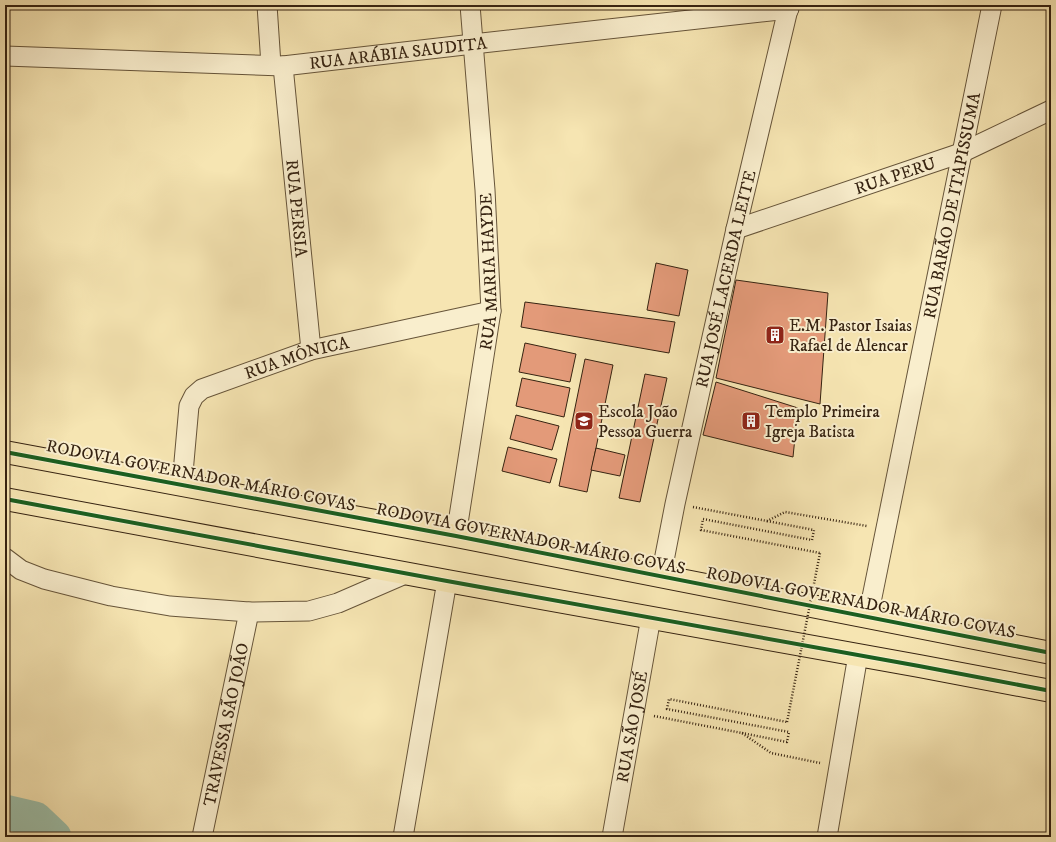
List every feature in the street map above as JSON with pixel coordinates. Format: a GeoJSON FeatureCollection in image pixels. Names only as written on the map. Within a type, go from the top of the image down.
{"type":"FeatureCollection","features":[{"type":"Feature","properties":{"kind":"highway","name":"RODOVIA GOVERNADOR MÁRIO COVAS"},"geometry":{"type":"LineString","coordinates":[[5,452],[456,536],[1051,653]]}},
{"type":"Feature","properties":{"kind":"highway"},"geometry":{"type":"LineString","coordinates":[[5,500],[405,574],[652,617],[1051,692]]}},
{"type":"Feature","properties":{"kind":"street","name":"RUA PERSIA"},"geometry":{"type":"LineString","coordinates":[[267,5],[277,66],[311,350]]}},
{"type":"Feature","properties":{"kind":"street","name":"RUA MARIA HAYDE"},"geometry":{"type":"LineString","coordinates":[[456,536],[491,311],[485,190],[470,5]]}},
{"type":"Feature","properties":{"kind":"street","name":"RUA BARÃO DE ITAPISSUMA"},"geometry":{"type":"LineString","coordinates":[[868,617],[992,5]]}},
{"type":"Feature","properties":{"kind":"street","name":"RUA ARÁBIA SAUDITA"},"geometry":{"type":"LineString","coordinates":[[5,56],[277,66],[789,7]]}},
{"type":"Feature","properties":{"kind":"street","name":"RUA JOSÉ LACERDA LEITE"},"geometry":{"type":"LineString","coordinates":[[661,576],[675,504],[736,229],[789,7]]}},
{"type":"Feature","properties":{"kind":"street","name":"RUA PERU"},"geometry":{"type":"LineString","coordinates":[[736,229],[961,153],[1051,110]]}},
{"type":"Feature","properties":{"kind":"street","name":"RUA MÔNICA"},"geometry":{"type":"LineString","coordinates":[[182,484],[189,406],[194,396],[202,389],[311,350],[491,311]]}},
{"type":"Feature","properties":{"kind":"street"},"geometry":{"type":"LineString","coordinates":[[5,558],[21,570],[44,580],[111,596],[170,606],[249,612],[309,611],[338,603],[405,574]]}},
{"type":"Feature","properties":{"kind":"street"},"geometry":{"type":"LineString","coordinates":[[403,837],[447,581]]}},
{"type":"Feature","properties":{"kind":"street","name":"TRAVESSA SÃO JOÃO"},"geometry":{"type":"LineString","coordinates":[[202,837],[249,612]]}},
{"type":"Feature","properties":{"kind":"street","name":"RUA SÃO JOSÉ"},"geometry":{"type":"LineString","coordinates":[[612,837],[652,617]]}},
{"type":"Feature","properties":{"kind":"street"},"geometry":{"type":"LineString","coordinates":[[827,837],[858,655]]}},
{"type":"Feature","properties":{"kind":"path"},"geometry":{"type":"LineString","coordinates":[[634,712],[787,742],[789,732],[667,709],[669,699],[787,722],[820,553],[701,530],[703,519],[812,540],[814,530],[675,504]]}},
{"type":"Feature","properties":{"kind":"path"},"geometry":{"type":"LineString","coordinates":[[767,521],[785,512],[885,529]]}},
{"type":"Feature","properties":{"kind":"path"},"geometry":{"type":"LineString","coordinates":[[742,733],[771,753],[839,768]]}},
{"type":"Feature","properties":{"kind":"building"},"geometry":{"type":"Polygon","coordinates":[[[656,263],[688,270],[679,316],[647,310],[656,263]]]}},
{"type":"Feature","properties":{"kind":"building","name":"E.M. Pastor Isaias Rafael de Alencar"},"geometry":{"type":"Polygon","coordinates":[[[736,280],[828,293],[820,404],[716,378],[736,280]]]}},
{"type":"Feature","properties":{"kind":"building"},"geometry":{"type":"Polygon","coordinates":[[[525,302],[675,322],[669,353],[521,327],[525,302]]]}},
{"type":"Feature","properties":{"kind":"building"},"geometry":{"type":"Polygon","coordinates":[[[525,343],[576,354],[570,382],[519,372],[525,343]]]}},
{"type":"Feature","properties":{"kind":"building"},"geometry":{"type":"Polygon","coordinates":[[[585,359],[613,365],[587,492],[559,486],[585,359]]]}},
{"type":"Feature","properties":{"kind":"building"},"geometry":{"type":"Polygon","coordinates":[[[645,374],[667,378],[640,502],[619,498],[645,374]]]}},
{"type":"Feature","properties":{"kind":"building"},"geometry":{"type":"Polygon","coordinates":[[[522,378],[570,388],[564,417],[516,406],[522,378]]]}},
{"type":"Feature","properties":{"kind":"building","name":"Templo Primeira Igreja Batista"},"geometry":{"type":"Polygon","coordinates":[[[716,382],[798,408],[793,457],[703,435],[716,382]]]}},
{"type":"Feature","properties":{"kind":"building"},"geometry":{"type":"Polygon","coordinates":[[[516,415],[559,426],[552,450],[510,439],[516,415]]]}},
{"type":"Feature","properties":{"kind":"building"},"geometry":{"type":"Polygon","coordinates":[[[508,447],[557,459],[550,483],[502,471],[508,447]]]}},
{"type":"Feature","properties":{"kind":"building"},"geometry":{"type":"Polygon","coordinates":[[[596,448],[625,455],[620,476],[591,470],[596,448]]]}},
{"type":"Feature","properties":{"kind":"waterway"},"geometry":{"type":"LineString","coordinates":[[5,812],[35,819],[54,837]]}},
{"type":"Feature","properties":{"kind":"cycle path"},"geometry":{"type":"LineString","coordinates":[[5,452],[456,536],[1051,653]]}},
{"type":"Feature","properties":{"kind":"cycle path"},"geometry":{"type":"LineString","coordinates":[[5,499],[1051,691]]}},
{"type":"Feature","properties":{"kind":"place","name":"E.M. Pastor Isaias Rafael de Alencar"},"geometry":{"type":"Point","coordinates":[775,335]}},
{"type":"Feature","properties":{"kind":"place","name":"Escola João Pessoa Guerra"},"geometry":{"type":"Point","coordinates":[584,421]}},
{"type":"Feature","properties":{"kind":"place","name":"Templo Primeira Igreja Batista"},"geometry":{"type":"Point","coordinates":[751,421]}}]}
